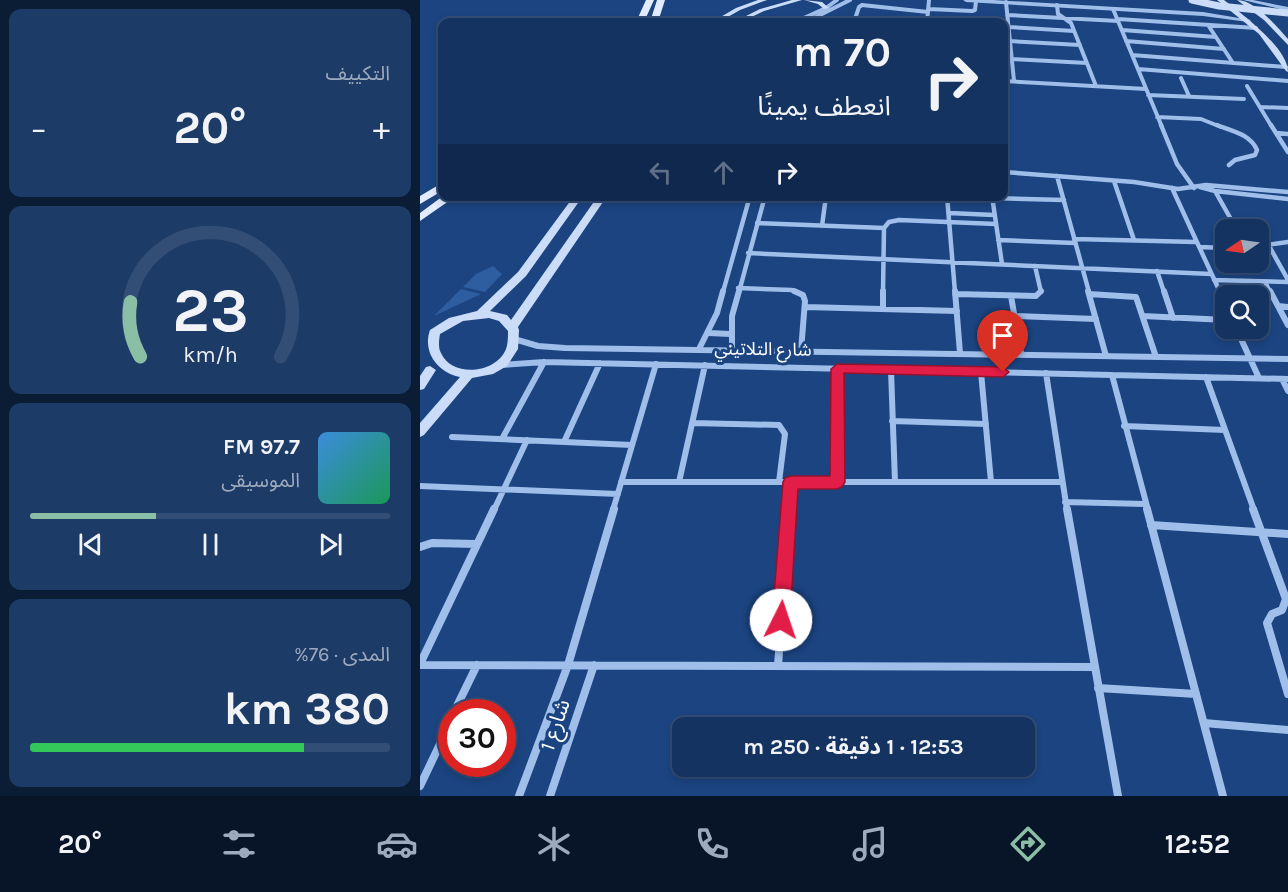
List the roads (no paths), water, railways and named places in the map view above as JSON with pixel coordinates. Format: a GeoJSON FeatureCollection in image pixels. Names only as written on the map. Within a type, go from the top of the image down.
{"type":"FeatureCollection","features":[{"type":"Feature","properties":{"kind":"main road"},"geometry":{"type":"LineString","coordinates":[[640,0],[641,18]]}},
{"type":"Feature","properties":{"kind":"main road"},"geometry":{"type":"LineString","coordinates":[[642,18],[650,0]]}},
{"type":"Feature","properties":{"kind":"main road"},"geometry":{"type":"LineString","coordinates":[[722,18],[738,9],[764,0]]}},
{"type":"Feature","properties":{"kind":"main road"},"geometry":{"type":"LineString","coordinates":[[745,18],[762,10],[799,0]]}},
{"type":"Feature","properties":{"kind":"main road"},"geometry":{"type":"LineString","coordinates":[[807,0],[820,3],[826,8]]}},
{"type":"Feature","properties":{"kind":"main road"},"geometry":{"type":"LineString","coordinates":[[1192,0],[1219,6],[1287,11]]}},
{"type":"Feature","properties":{"kind":"main road"},"geometry":{"type":"LineString","coordinates":[[1220,0],[1256,28],[1287,69]]}},
{"type":"Feature","properties":{"kind":"main road"},"geometry":{"type":"LineString","coordinates":[[1240,0],[1266,19],[1288,42]]}},
{"type":"Feature","properties":{"kind":"main road"},"geometry":{"type":"LineString","coordinates":[[655,18],[661,1]]}},
{"type":"Feature","properties":{"kind":"main road"},"geometry":{"type":"LineString","coordinates":[[420,201],[438,189]]}},
{"type":"Feature","properties":{"kind":"main road"},"geometry":{"type":"LineString","coordinates":[[420,218],[444,201]]}},
{"type":"Feature","properties":{"kind":"main road"},"geometry":{"type":"LineString","coordinates":[[480,314],[522,274],[575,201]]}},
{"type":"Feature","properties":{"kind":"main road"},"geometry":{"type":"LineString","coordinates":[[425,362],[452,376],[470,374],[489,366],[503,356],[514,339],[513,326],[600,201]]}},
{"type":"Feature","properties":{"kind":"main road"},"geometry":{"type":"LineString","coordinates":[[420,386],[426,342],[437,330],[453,321],[480,314],[497,315],[513,326]]}},
{"type":"Feature","properties":{"kind":"main road"},"geometry":{"type":"LineString","coordinates":[[420,432],[470,374]]}},
{"type":"Feature","properties":{"kind":"street"},"geometry":{"type":"LineString","coordinates":[[804,18],[837,0]]}},
{"type":"Feature","properties":{"kind":"street"},"geometry":{"type":"LineString","coordinates":[[814,18],[850,0]]}},
{"type":"Feature","properties":{"kind":"street"},"geometry":{"type":"LineString","coordinates":[[907,10],[908,0]]}},
{"type":"Feature","properties":{"kind":"street"},"geometry":{"type":"LineString","coordinates":[[927,18],[929,0]]}},
{"type":"Feature","properties":{"kind":"street"},"geometry":{"type":"LineString","coordinates":[[966,0],[1159,9],[1248,20]]}},
{"type":"Feature","properties":{"kind":"street"},"geometry":{"type":"LineString","coordinates":[[1246,0],[1287,11]]}},
{"type":"Feature","properties":{"kind":"street"},"geometry":{"type":"LineString","coordinates":[[855,18],[862,5],[907,10],[959,11],[974,10],[976,1]]}},
{"type":"Feature","properties":{"kind":"street"},"geometry":{"type":"LineString","coordinates":[[1009,1],[1113,9],[1200,9],[1228,6]]}},
{"type":"Feature","properties":{"kind":"street"},"geometry":{"type":"LineString","coordinates":[[1007,18],[1009,1]]}},
{"type":"Feature","properties":{"kind":"street"},"geometry":{"type":"LineString","coordinates":[[1057,5],[1058,13],[1070,22],[1096,86]]}},
{"type":"Feature","properties":{"kind":"street"},"geometry":{"type":"LineString","coordinates":[[1113,9],[1179,170],[1197,187],[1288,199]]}},
{"type":"Feature","properties":{"kind":"street"},"geometry":{"type":"LineString","coordinates":[[958,18],[959,11]]}},
{"type":"Feature","properties":{"kind":"street"},"geometry":{"type":"LineString","coordinates":[[1007,15],[1256,28]]}},
{"type":"Feature","properties":{"kind":"street"},"geometry":{"type":"LineString","coordinates":[[1008,22],[1014,81]]}},
{"type":"Feature","properties":{"kind":"street"},"geometry":{"type":"LineString","coordinates":[[1208,25],[1233,63]]}},
{"type":"Feature","properties":{"kind":"street"},"geometry":{"type":"LineString","coordinates":[[1008,27],[1074,31]]}},
{"type":"Feature","properties":{"kind":"street"},"geometry":{"type":"LineString","coordinates":[[1122,30],[1216,37]]}},
{"type":"Feature","properties":{"kind":"street"},"geometry":{"type":"LineString","coordinates":[[1009,38],[1080,45]]}},
{"type":"Feature","properties":{"kind":"street"},"geometry":{"type":"LineString","coordinates":[[1126,41],[1224,49]]}},
{"type":"Feature","properties":{"kind":"street"},"geometry":{"type":"LineString","coordinates":[[1132,55],[1287,69]]}},
{"type":"Feature","properties":{"kind":"street"},"geometry":{"type":"LineString","coordinates":[[1011,59],[1087,63]]}},
{"type":"Feature","properties":{"kind":"street"},"geometry":{"type":"LineString","coordinates":[[1138,69],[1288,81]]}},
{"type":"Feature","properties":{"kind":"street"},"geometry":{"type":"LineString","coordinates":[[1008,74],[1013,75]]}},
{"type":"Feature","properties":{"kind":"street"},"geometry":{"type":"LineString","coordinates":[[1181,78],[1189,96]]}},
{"type":"Feature","properties":{"kind":"street"},"geometry":{"type":"LineString","coordinates":[[1008,81],[1146,89]]}},
{"type":"Feature","properties":{"kind":"street"},"geometry":{"type":"LineString","coordinates":[[1247,86],[1288,152]]}},
{"type":"Feature","properties":{"kind":"street"},"geometry":{"type":"LineString","coordinates":[[1148,95],[1244,99]]}},
{"type":"Feature","properties":{"kind":"street"},"geometry":{"type":"LineString","coordinates":[[1260,107],[1288,108]]}},
{"type":"Feature","properties":{"kind":"street"},"geometry":{"type":"LineString","coordinates":[[1157,117],[1201,118],[1210,124],[1241,134],[1254,143],[1257,150],[1255,154],[1235,160],[1229,165]]}},
{"type":"Feature","properties":{"kind":"street"},"geometry":{"type":"LineString","coordinates":[[1276,133],[1288,134]]}},
{"type":"Feature","properties":{"kind":"street"},"geometry":{"type":"LineString","coordinates":[[1008,172],[1172,188],[1197,187],[1288,192]]}},
{"type":"Feature","properties":{"kind":"street"},"geometry":{"type":"LineString","coordinates":[[1057,176],[1106,356]]}},
{"type":"Feature","properties":{"kind":"street"},"geometry":{"type":"LineString","coordinates":[[1114,181],[1134,240]]}},
{"type":"Feature","properties":{"kind":"street"},"geometry":{"type":"LineString","coordinates":[[1172,188],[1216,285]]}},
{"type":"Feature","properties":{"kind":"street"},"geometry":{"type":"LineString","coordinates":[[1215,191],[1231,219]]}},
{"type":"Feature","properties":{"kind":"street"},"geometry":{"type":"LineString","coordinates":[[1008,198],[1064,200]]}},
{"type":"Feature","properties":{"kind":"street"},"geometry":{"type":"LineString","coordinates":[[699,349],[709,333],[719,308],[749,201]]}},
{"type":"Feature","properties":{"kind":"street"},"geometry":{"type":"LineString","coordinates":[[732,350],[730,334],[738,288],[764,201]]}},
{"type":"Feature","properties":{"kind":"street"},"geometry":{"type":"LineString","coordinates":[[822,226],[825,201]]}},
{"type":"Feature","properties":{"kind":"street"},"geometry":{"type":"LineString","coordinates":[[948,201],[960,353]]}},
{"type":"Feature","properties":{"kind":"street"},"geometry":{"type":"LineString","coordinates":[[992,201],[1002,264]]}},
{"type":"Feature","properties":{"kind":"street"},"geometry":{"type":"LineString","coordinates":[[949,213],[994,215]]}},
{"type":"Feature","properties":{"kind":"street"},"geometry":{"type":"LineString","coordinates":[[883,309],[884,228],[889,222],[899,220],[996,224]]}},
{"type":"Feature","properties":{"kind":"street"},"geometry":{"type":"LineString","coordinates":[[757,223],[884,228]]}},
{"type":"Feature","properties":{"kind":"street"},"geometry":{"type":"LineString","coordinates":[[998,240],[1134,240],[1215,247]]}},
{"type":"Feature","properties":{"kind":"street"},"geometry":{"type":"LineString","coordinates":[[1269,244],[1288,242]]}},
{"type":"Feature","properties":{"kind":"street"},"geometry":{"type":"LineString","coordinates":[[748,253],[1157,271],[1265,282],[1288,281],[1269,246]]}},
{"type":"Feature","properties":{"kind":"street"},"geometry":{"type":"LineString","coordinates":[[956,294],[1033,297],[1040,294],[1035,266]]}},
{"type":"Feature","properties":{"kind":"street"},"geometry":{"type":"LineString","coordinates":[[1157,271],[1173,318]]}},
{"type":"Feature","properties":{"kind":"street"},"geometry":{"type":"LineString","coordinates":[[1265,282],[1288,325]]}},
{"type":"Feature","properties":{"kind":"street"},"geometry":{"type":"LineString","coordinates":[[738,288],[796,291],[805,298],[801,351]]}},
{"type":"Feature","properties":{"kind":"street"},"geometry":{"type":"LineString","coordinates":[[1089,294],[1135,296],[1156,357]]}},
{"type":"Feature","properties":{"kind":"street"},"geometry":{"type":"LineString","coordinates":[[1011,296],[1021,354]]}},
{"type":"Feature","properties":{"kind":"street"},"geometry":{"type":"LineString","coordinates":[[1278,306],[1288,307]]}},
{"type":"Feature","properties":{"kind":"street"},"geometry":{"type":"LineString","coordinates":[[805,307],[957,311]]}},
{"type":"Feature","properties":{"kind":"street"},"geometry":{"type":"LineString","coordinates":[[1014,316],[1096,319]]}},
{"type":"Feature","properties":{"kind":"street"},"geometry":{"type":"LineString","coordinates":[[1143,316],[1215,320]]}},
{"type":"Feature","properties":{"kind":"street"},"geometry":{"type":"LineString","coordinates":[[709,333],[730,334]]}},
{"type":"Feature","properties":{"kind":"street","name":"شارع التلاتيني"},"geometry":{"type":"LineString","coordinates":[[514,339],[551,347],[1288,359]]}},
{"type":"Feature","properties":{"kind":"street"},"geometry":{"type":"LineString","coordinates":[[1241,339],[1259,378]]}},
{"type":"Feature","properties":{"kind":"street"},"geometry":{"type":"LineString","coordinates":[[502,439],[544,362]]}},
{"type":"Feature","properties":{"kind":"street","name":"شارع التلاتيني"},"geometry":{"type":"LineString","coordinates":[[489,366],[544,362],[1285,379]]}},
{"type":"Feature","properties":{"kind":"street"},"geometry":{"type":"LineString","coordinates":[[564,442],[600,363]]}},
{"type":"Feature","properties":{"kind":"street","name":"شارع 1"},"geometry":{"type":"LineString","coordinates":[[519,796],[568,665],[656,364]]}},
{"type":"Feature","properties":{"kind":"street"},"geometry":{"type":"LineString","coordinates":[[678,482],[705,365]]}},
{"type":"Feature","properties":{"kind":"street"},"geometry":{"type":"LineString","coordinates":[[837,369],[837,482]]}},
{"type":"Feature","properties":{"kind":"street"},"geometry":{"type":"LineString","coordinates":[[891,370],[895,482]]}},
{"type":"Feature","properties":{"kind":"street"},"geometry":{"type":"LineString","coordinates":[[981,372],[992,482]]}},
{"type":"Feature","properties":{"kind":"street"},"geometry":{"type":"LineString","coordinates":[[1046,373],[1065,502],[1118,796]]}},
{"type":"Feature","properties":{"kind":"street"},"geometry":{"type":"LineString","coordinates":[[1112,375],[1223,796]]}},
{"type":"Feature","properties":{"kind":"street"},"geometry":{"type":"LineString","coordinates":[[1206,377],[1286,599],[1282,610],[1272,614],[1267,623],[1288,694]]}},
{"type":"Feature","properties":{"kind":"street"},"geometry":{"type":"LineString","coordinates":[[1285,379],[1288,391]]}},
{"type":"Feature","properties":{"kind":"street"},"geometry":{"type":"LineString","coordinates":[[892,421],[986,424]]}},
{"type":"Feature","properties":{"kind":"street"},"geometry":{"type":"LineString","coordinates":[[692,423],[779,425],[785,434],[779,482]]}},
{"type":"Feature","properties":{"kind":"street"},"geometry":{"type":"LineString","coordinates":[[1124,426],[1225,430]]}},
{"type":"Feature","properties":{"kind":"street"},"geometry":{"type":"LineString","coordinates":[[452,437],[632,445]]}},
{"type":"Feature","properties":{"kind":"street"},"geometry":{"type":"LineString","coordinates":[[527,440],[420,664],[1095,667]]}},
{"type":"Feature","properties":{"kind":"street"},"geometry":{"type":"LineString","coordinates":[[621,482],[1062,482]]}},
{"type":"Feature","properties":{"kind":"street"},"geometry":{"type":"LineString","coordinates":[[778,666],[791,482]]}},
{"type":"Feature","properties":{"kind":"street"},"geometry":{"type":"LineString","coordinates":[[420,486],[618,494]]}},
{"type":"Feature","properties":{"kind":"street"},"geometry":{"type":"LineString","coordinates":[[1065,502],[1145,504]]}},
{"type":"Feature","properties":{"kind":"street"},"geometry":{"type":"LineString","coordinates":[[1151,525],[1288,534]]}},
{"type":"Feature","properties":{"kind":"street"},"geometry":{"type":"LineString","coordinates":[[420,547],[432,543],[477,544]]}},
{"type":"Feature","properties":{"kind":"street"},"geometry":{"type":"LineString","coordinates":[[460,699],[477,665]]}},
{"type":"Feature","properties":{"kind":"street","name":"شارع 1"},"geometry":{"type":"LineString","coordinates":[[550,796],[594,665]]}},
{"type":"Feature","properties":{"kind":"street"},"geometry":{"type":"LineString","coordinates":[[1098,688],[1196,694]]}},
{"type":"Feature","properties":{"kind":"street"},"geometry":{"type":"LineString","coordinates":[[1204,723],[1288,730]]}},
{"type":"Feature","properties":{"kind":"street"},"geometry":{"type":"LineString","coordinates":[[420,786],[438,748]]}}]}
